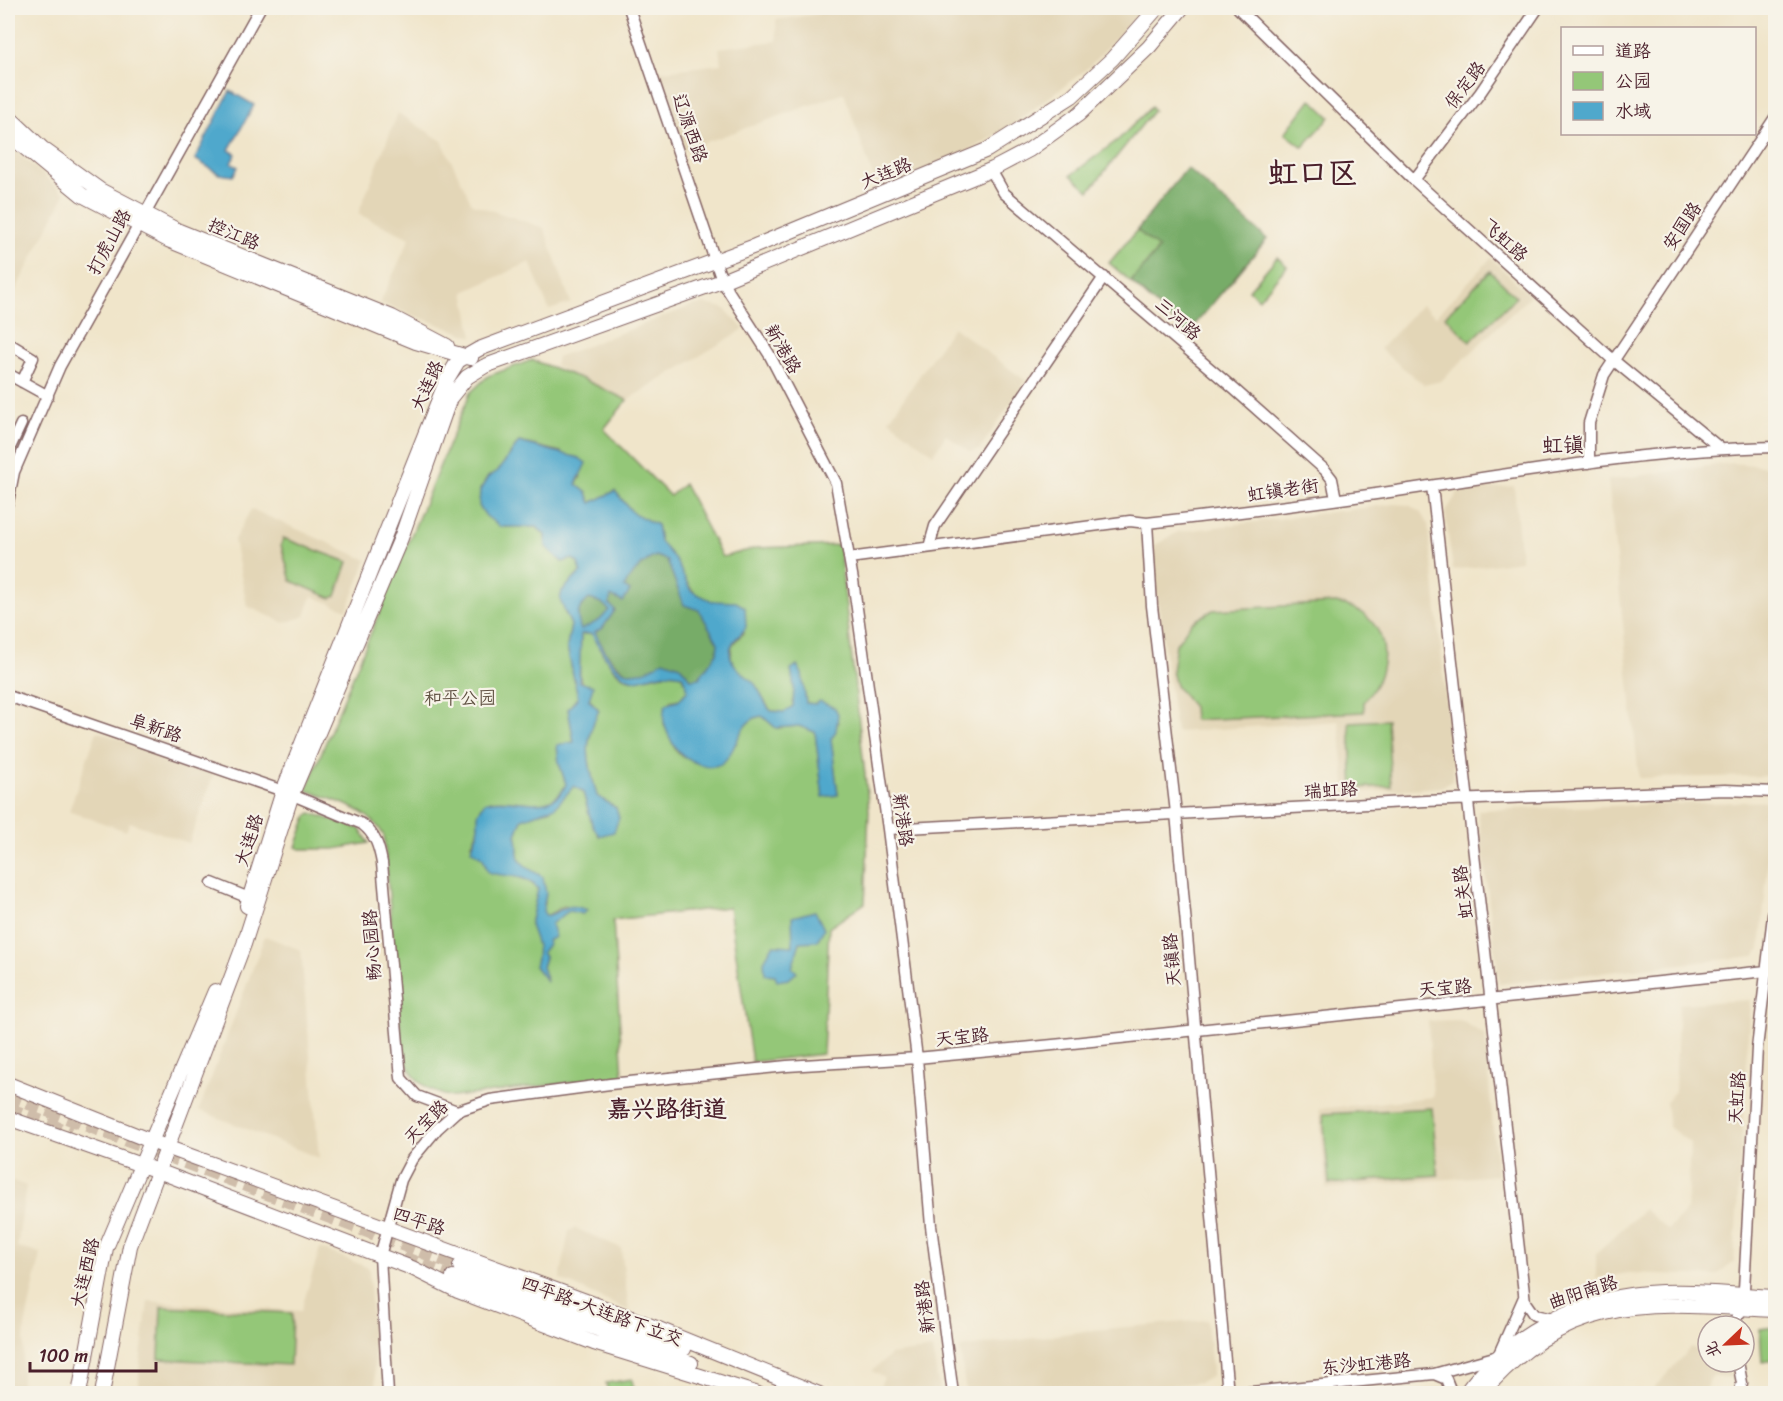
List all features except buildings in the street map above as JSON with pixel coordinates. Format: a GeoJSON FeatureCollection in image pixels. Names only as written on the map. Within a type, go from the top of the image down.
{"type":"FeatureCollection","features":[{"type":"Feature","properties":{"kind":"main road","name":"大连路"},"geometry":{"type":"LineString","coordinates":[[141,1165],[204,1021],[288,793],[452,368],[464,356],[717,261],[901,188],[987,150],[1072,96],[1112,59],[1157,8]]}},
{"type":"Feature","properties":{"kind":"main road","name":"大连路"},"geometry":{"type":"LineString","coordinates":[[158,1171],[244,944],[288,793],[401,538],[450,398],[467,377],[485,366],[722,281],[991,170],[1029,150],[1079,114],[1149,47],[1182,8]]}},
{"type":"Feature","properties":{"kind":"main road","name":"控江路"},"geometry":{"type":"LineString","coordinates":[[8,116],[43,149],[100,190],[145,211],[179,231],[392,317],[485,366]]}},
{"type":"Feature","properties":{"kind":"main road","name":"控江路"},"geometry":{"type":"LineString","coordinates":[[8,134],[82,195],[138,225],[200,254],[377,327],[438,351],[464,356]]}},
{"type":"Feature","properties":{"kind":"main road","name":"四平路"},"geometry":{"type":"LineString","coordinates":[[8,1084],[166,1147],[387,1230],[461,1253],[819,1394]]}},
{"type":"Feature","properties":{"kind":"main road"},"geometry":{"type":"LineString","coordinates":[[8,1118],[158,1171],[380,1256],[458,1291],[594,1343],[736,1385],[758,1394]]}},
{"type":"Feature","properties":{"kind":"main road","name":"大连西路"},"geometry":{"type":"LineString","coordinates":[[80,1394],[106,1248],[141,1165]]}},
{"type":"Feature","properties":{"kind":"main road"},"geometry":{"type":"LineString","coordinates":[[102,1394],[130,1246],[158,1171]]}},
{"type":"Feature","properties":{"kind":"main road","name":"四平路-大连路下立交"},"geometry":{"type":"LineString","coordinates":[[736,1385],[674,1356],[457,1271],[712,1359],[738,1362]]}},
{"type":"Feature","properties":{"kind":"main road","name":"曲阳南路"},"geometry":{"type":"LineString","coordinates":[[1465,1394],[1498,1356],[1528,1332],[1581,1308],[1625,1295],[1650,1292],[1743,1302],[1776,1310]]}},
{"type":"Feature","properties":{"kind":"main road","name":"曲阳南路"},"geometry":{"type":"LineString","coordinates":[[1481,1394],[1525,1350],[1561,1329],[1604,1313],[1652,1304],[1743,1302],[1776,1297]]}},
{"type":"Feature","properties":{"kind":"street","name":"打虎山路"},"geometry":{"type":"LineString","coordinates":[[8,502],[14,472],[60,366],[260,8]]}},
{"type":"Feature","properties":{"kind":"street","name":"辽源西路"},"geometry":{"type":"LineString","coordinates":[[629,8],[722,281]]}},
{"type":"Feature","properties":{"kind":"street","name":"飞虹路"},"geometry":{"type":"LineString","coordinates":[[1238,8],[1413,180],[1720,448]]}},
{"type":"Feature","properties":{"kind":"street","name":"保定路"},"geometry":{"type":"LineString","coordinates":[[1413,180],[1486,84],[1538,8]]}},
{"type":"Feature","properties":{"kind":"street","name":"安国路"},"geometry":{"type":"LineString","coordinates":[[1589,463],[1588,441],[1593,407],[1614,357],[1774,122]]}},
{"type":"Feature","properties":{"kind":"street","name":"三河路"},"geometry":{"type":"LineString","coordinates":[[991,170],[1004,193],[1325,470],[1332,479],[1336,499]]}},
{"type":"Feature","properties":{"kind":"street"},"geometry":{"type":"LineString","coordinates":[[929,548],[935,526],[1104,277]]}},
{"type":"Feature","properties":{"kind":"street","name":"新港路"},"geometry":{"type":"LineString","coordinates":[[722,281],[769,354],[836,483],[888,829],[917,1058],[931,1226],[953,1394]]}},
{"type":"Feature","properties":{"kind":"street"},"geometry":{"type":"LineString","coordinates":[[8,343],[33,357],[22,382]]}},
{"type":"Feature","properties":{"kind":"street"},"geometry":{"type":"LineString","coordinates":[[8,374],[48,396]]}},
{"type":"Feature","properties":{"kind":"street"},"geometry":{"type":"LineString","coordinates":[[8,452],[21,424]]}},
{"type":"Feature","properties":{"kind":"street"},"geometry":{"type":"LineString","coordinates":[[1720,448],[1776,447]]}},
{"type":"Feature","properties":{"kind":"street","name":"虹镇老街"},"geometry":{"type":"LineString","coordinates":[[849,558],[1131,521],[1147,523],[1299,506],[1589,463],[1720,448]]}},
{"type":"Feature","properties":{"kind":"street","name":"虹关路"},"geometry":{"type":"LineString","coordinates":[[1432,486],[1524,1296],[1498,1356]]}},
{"type":"Feature","properties":{"kind":"street","name":"天镇路"},"geometry":{"type":"LineString","coordinates":[[1147,523],[1152,606],[1176,813],[1229,1394]]}},
{"type":"Feature","properties":{"kind":"street","name":"阜新路"},"geometry":{"type":"LineString","coordinates":[[8,696],[288,793]]}},
{"type":"Feature","properties":{"kind":"street","name":"瑞虹路"},"geometry":{"type":"LineString","coordinates":[[888,829],[1469,799],[1725,790],[1776,792]]}},
{"type":"Feature","properties":{"kind":"street","name":"畅心园路"},"geometry":{"type":"LineString","coordinates":[[288,793],[362,824],[371,831],[379,845],[401,1078],[417,1096],[458,1111]]}},
{"type":"Feature","properties":{"kind":"street"},"geometry":{"type":"LineString","coordinates":[[212,883],[249,898]]}},
{"type":"Feature","properties":{"kind":"street","name":"天虹路"},"geometry":{"type":"LineString","coordinates":[[1743,1302],[1755,1084],[1771,971],[1776,891]]}},
{"type":"Feature","properties":{"kind":"street","name":"天宝路"},"geometry":{"type":"LineString","coordinates":[[388,1394],[380,1256],[401,1180],[412,1159],[437,1129],[458,1111],[490,1100],[610,1084],[787,1066],[917,1058],[1771,971]]}},
{"type":"Feature","properties":{"kind":"street"},"geometry":{"type":"LineString","coordinates":[[1524,1296],[1527,1306],[1534,1315],[1553,1320]]}},
{"type":"Feature","properties":{"kind":"street"},"geometry":{"type":"LineString","coordinates":[[1737,1314],[1743,1302]]}},
{"type":"Feature","properties":{"kind":"street","name":"东沙虹港路"},"geometry":{"type":"LineString","coordinates":[[1229,1394],[1434,1374],[1498,1356]]}},
{"type":"Feature","properties":{"kind":"street","name":"东沙虹港路"},"geometry":{"type":"LineString","coordinates":[[1434,1374],[1446,1380],[1452,1394]]}},
{"type":"Feature","properties":{"kind":"street"},"geometry":{"type":"LineString","coordinates":[[1739,1394],[1742,1383],[1741,1374]]}},
{"type":"Feature","properties":{"kind":"shaded area"},"geometry":{"type":"Polygon","coordinates":[[[818,8],[1143,8],[1089,67],[1014,124],[972,149],[878,190],[844,93],[681,151],[655,72],[721,64],[719,48],[777,41],[776,20],[818,14],[818,8]]]}},
{"type":"Feature","properties":{"kind":"shaded area"},"geometry":{"type":"Polygon","coordinates":[[[398,113],[442,141],[472,204],[544,228],[571,303],[549,310],[530,262],[464,292],[473,337],[380,303],[410,238],[358,214],[398,113]]]}},
{"type":"Feature","properties":{"kind":"shaded area"},"geometry":{"type":"Polygon","coordinates":[[[8,144],[65,194],[8,305],[8,144]]]}},
{"type":"Feature","properties":{"kind":"shaded area"},"geometry":{"type":"Polygon","coordinates":[[[1491,258],[1530,296],[1441,381],[1424,385],[1380,349],[1421,305],[1436,316],[1491,258]]]}},
{"type":"Feature","properties":{"kind":"shaded area"},"geometry":{"type":"Polygon","coordinates":[[[704,304],[724,308],[744,329],[627,400],[555,365],[557,357],[694,305],[704,304]]]}},
{"type":"Feature","properties":{"kind":"shaded area"},"geometry":{"type":"Polygon","coordinates":[[[953,327],[1026,381],[979,450],[970,452],[946,435],[933,454],[889,420],[953,327]]]}},
{"type":"Feature","properties":{"kind":"shaded area"},"geometry":{"type":"Polygon","coordinates":[[[1731,463],[1775,467],[1775,776],[1639,778],[1608,480],[1731,463]]]}},
{"type":"Feature","properties":{"kind":"shaded area"},"geometry":{"type":"Polygon","coordinates":[[[1514,486],[1521,561],[1453,570],[1445,513],[1459,491],[1514,486]]]}},
{"type":"Feature","properties":{"kind":"shaded area"},"geometry":{"type":"Polygon","coordinates":[[[1394,504],[1409,505],[1420,512],[1428,524],[1454,776],[1452,781],[1441,787],[1346,793],[1339,721],[1176,732],[1152,558],[1154,546],[1178,532],[1394,504]]]}},
{"type":"Feature","properties":{"kind":"shaded area"},"geometry":{"type":"Polygon","coordinates":[[[251,509],[367,560],[347,610],[312,596],[305,616],[285,623],[247,606],[234,540],[251,509]]]}},
{"type":"Feature","properties":{"kind":"shaded area"},"geometry":{"type":"Polygon","coordinates":[[[97,731],[214,773],[189,843],[130,822],[126,831],[69,811],[97,731]]]}},
{"type":"Feature","properties":{"kind":"shaded area"},"geometry":{"type":"Polygon","coordinates":[[[1774,801],[1760,949],[1754,956],[1499,984],[1478,810],[1774,801]]]}},
{"type":"Feature","properties":{"kind":"shaded area"},"geometry":{"type":"Polygon","coordinates":[[[265,936],[301,950],[319,1158],[199,1110],[265,936]]]}},
{"type":"Feature","properties":{"kind":"shaded area"},"geometry":{"type":"Polygon","coordinates":[[[1750,1000],[1734,1262],[1716,1276],[1630,1273],[1596,1278],[1596,1253],[1644,1209],[1668,1230],[1687,1210],[1690,1143],[1669,1127],[1666,1102],[1675,1091],[1679,1004],[1750,1000]]]}},
{"type":"Feature","properties":{"kind":"shaded area"},"geometry":{"type":"Polygon","coordinates":[[[1460,1020],[1485,1035],[1497,1175],[1326,1189],[1319,1109],[1433,1097],[1428,1021],[1460,1020]]]}},
{"type":"Feature","properties":{"kind":"shaded area"},"geometry":{"type":"Polygon","coordinates":[[[8,1179],[26,1186],[17,1248],[41,1253],[25,1326],[21,1393],[8,1393],[8,1179]]]}},
{"type":"Feature","properties":{"kind":"shaded area"},"geometry":{"type":"Polygon","coordinates":[[[575,1228],[621,1248],[629,1311],[560,1279],[569,1231],[575,1228]]]}},
{"type":"Feature","properties":{"kind":"shaded area"},"geometry":{"type":"Polygon","coordinates":[[[320,1248],[369,1268],[376,1393],[139,1394],[139,1372],[148,1301],[301,1311],[320,1248]]]}},
{"type":"Feature","properties":{"kind":"shaded area"},"geometry":{"type":"Polygon","coordinates":[[[1207,1320],[1212,1370],[1211,1376],[1200,1382],[1101,1394],[966,1393],[960,1348],[1093,1330],[1207,1320]]]}},
{"type":"Feature","properties":{"kind":"shaded area"},"geometry":{"type":"Polygon","coordinates":[[[1691,1347],[1696,1350],[1696,1374],[1732,1374],[1732,1378],[1713,1375],[1703,1393],[1650,1393],[1691,1347]]]}},
{"type":"Feature","properties":{"kind":"shaded area"},"geometry":{"type":"Polygon","coordinates":[[[932,1349],[940,1393],[877,1393],[884,1377],[872,1371],[890,1355],[932,1349]]]}},
{"type":"Feature","properties":{"kind":"green space"},"geometry":{"type":"Polygon","coordinates":[[[1311,99],[1330,117],[1303,147],[1285,133],[1311,99]]]}},
{"type":"Feature","properties":{"kind":"green space"},"geometry":{"type":"Polygon","coordinates":[[[1151,107],[1154,110],[1089,191],[1071,175],[1119,139],[1151,107]]]}},
{"type":"Feature","properties":{"kind":"green space"},"geometry":{"type":"Polygon","coordinates":[[[1187,168],[1267,239],[1187,334],[1131,282],[1159,249],[1137,230],[1187,168]]]}},
{"type":"Feature","properties":{"kind":"green space"},"geometry":{"type":"Polygon","coordinates":[[[1137,230],[1159,248],[1131,282],[1109,263],[1137,230]]]}},
{"type":"Feature","properties":{"kind":"green space"},"geometry":{"type":"Polygon","coordinates":[[[1277,257],[1287,266],[1259,299],[1249,290],[1277,257]]]}},
{"type":"Feature","properties":{"kind":"green space"},"geometry":{"type":"Polygon","coordinates":[[[1490,271],[1516,297],[1470,342],[1445,316],[1490,271]]]}},
{"type":"Feature","properties":{"kind":"green space","name":"和平公园"},"geometry":{"type":"Polygon","coordinates":[[[532,360],[583,379],[627,400],[604,429],[670,496],[684,484],[722,557],[757,548],[839,545],[869,810],[865,903],[829,928],[823,1054],[752,1062],[729,907],[613,920],[623,1076],[453,1097],[434,1092],[420,1082],[405,1061],[402,1051],[384,836],[378,826],[361,812],[306,790],[470,393],[488,376],[532,360]],[[519,442],[498,471],[488,477],[480,490],[501,527],[537,527],[545,535],[546,547],[562,562],[573,559],[578,563],[581,571],[573,580],[564,611],[571,625],[567,647],[578,697],[568,709],[574,742],[557,745],[559,763],[566,784],[560,794],[542,803],[490,801],[481,814],[475,839],[471,845],[483,858],[487,870],[522,878],[538,890],[530,925],[538,945],[536,967],[547,981],[542,967],[545,957],[542,952],[551,924],[570,910],[583,914],[564,906],[546,916],[542,911],[545,904],[543,878],[524,865],[518,855],[516,835],[522,819],[536,812],[550,810],[574,786],[583,792],[592,824],[599,836],[616,808],[597,796],[591,773],[588,753],[590,733],[599,710],[585,692],[580,675],[581,634],[592,634],[613,668],[625,678],[682,675],[688,690],[680,699],[670,701],[664,724],[676,751],[683,757],[736,744],[745,726],[752,719],[762,716],[776,728],[799,726],[815,732],[823,796],[838,795],[831,739],[838,722],[815,704],[806,703],[802,674],[791,670],[794,687],[793,706],[784,712],[771,711],[752,682],[739,674],[731,658],[732,645],[744,632],[736,602],[712,601],[697,595],[674,559],[662,546],[657,525],[633,513],[615,491],[591,503],[587,493],[576,484],[581,477],[561,452],[519,442]]]}},
{"type":"Feature","properties":{"kind":"green space"},"geometry":{"type":"Polygon","coordinates":[[[283,538],[348,562],[336,596],[331,598],[291,581],[281,545],[283,538]]]}},
{"type":"Feature","properties":{"kind":"green space"},"geometry":{"type":"Polygon","coordinates":[[[656,556],[667,560],[684,605],[699,610],[718,643],[717,653],[700,678],[691,679],[680,666],[631,674],[609,656],[595,632],[602,629],[615,610],[609,604],[611,595],[630,591],[624,587],[630,578],[637,569],[656,556]]]}},
{"type":"Feature","properties":{"kind":"green space"},"geometry":{"type":"Polygon","coordinates":[[[589,599],[602,603],[610,610],[600,620],[581,631],[578,613],[589,599]]]}},
{"type":"Feature","properties":{"kind":"green space"},"geometry":{"type":"Polygon","coordinates":[[[1336,603],[1354,608],[1367,617],[1377,628],[1382,642],[1384,657],[1381,672],[1375,687],[1364,701],[1364,712],[1194,720],[1193,707],[1176,686],[1172,671],[1176,644],[1191,623],[1213,610],[1336,603]]]}},
{"type":"Feature","properties":{"kind":"green space"},"geometry":{"type":"Polygon","coordinates":[[[1387,720],[1391,786],[1353,788],[1349,722],[1387,720]]]}},
{"type":"Feature","properties":{"kind":"green space"},"geometry":{"type":"Polygon","coordinates":[[[311,813],[360,829],[369,843],[335,849],[296,847],[307,816],[311,813]]]}},
{"type":"Feature","properties":{"kind":"green space"},"geometry":{"type":"Polygon","coordinates":[[[1432,1108],[1438,1175],[1329,1184],[1323,1114],[1432,1108]]]}},
{"type":"Feature","properties":{"kind":"green space"},"geometry":{"type":"Polygon","coordinates":[[[161,1307],[292,1313],[290,1365],[159,1359],[161,1307]]]}},
{"type":"Feature","properties":{"kind":"green space"},"geometry":{"type":"Polygon","coordinates":[[[1775,1327],[1775,1360],[1762,1362],[1760,1329],[1775,1327]]]}},
{"type":"Feature","properties":{"kind":"green space"},"geometry":{"type":"Polygon","coordinates":[[[632,1379],[634,1393],[608,1393],[606,1383],[632,1379]]]}},
{"type":"Feature","properties":{"kind":"water"},"geometry":{"type":"Polygon","coordinates":[[[230,91],[254,105],[229,150],[236,154],[231,163],[238,167],[233,176],[219,174],[195,159],[230,91]]]}},
{"type":"Feature","properties":{"kind":"water"},"geometry":{"type":"Polygon","coordinates":[[[519,442],[579,458],[586,463],[576,484],[587,493],[591,503],[615,491],[633,513],[657,525],[660,542],[675,559],[691,591],[712,601],[736,602],[745,607],[746,627],[734,641],[730,654],[739,670],[757,686],[771,711],[784,712],[793,706],[794,687],[791,670],[797,665],[802,674],[806,703],[815,704],[820,701],[835,708],[838,714],[836,731],[831,739],[838,795],[823,797],[815,732],[799,726],[776,728],[762,716],[751,720],[744,728],[728,758],[720,764],[709,766],[694,762],[682,755],[671,741],[664,720],[666,704],[680,699],[688,690],[682,675],[666,673],[641,679],[624,677],[611,665],[592,634],[581,634],[579,682],[593,686],[589,700],[599,710],[590,733],[588,753],[591,773],[597,796],[616,808],[619,818],[614,832],[599,836],[592,824],[583,792],[574,786],[555,807],[522,819],[516,835],[518,854],[524,865],[543,877],[546,893],[543,911],[546,916],[574,906],[587,910],[583,914],[569,911],[551,924],[555,937],[547,941],[548,944],[542,952],[545,957],[542,967],[547,982],[535,966],[537,949],[530,925],[538,889],[528,880],[488,872],[483,858],[471,850],[478,832],[478,814],[484,803],[506,801],[541,803],[560,794],[566,784],[559,763],[557,745],[574,742],[568,709],[578,697],[567,647],[571,625],[560,600],[562,591],[581,572],[578,563],[573,559],[562,562],[546,547],[545,535],[537,527],[501,527],[486,516],[479,506],[480,490],[488,477],[498,471],[519,442]],[[656,556],[638,568],[630,577],[624,587],[630,591],[623,602],[611,596],[609,604],[615,610],[602,629],[595,632],[608,656],[622,670],[630,673],[640,672],[664,660],[680,666],[691,679],[699,678],[717,653],[718,643],[699,610],[684,605],[667,560],[656,556]],[[589,599],[578,613],[581,630],[600,620],[609,610],[602,603],[589,599]]]}},
{"type":"Feature","properties":{"kind":"water"},"geometry":{"type":"Polygon","coordinates":[[[815,911],[824,929],[817,941],[800,942],[792,968],[797,972],[789,979],[777,981],[775,975],[765,974],[764,961],[773,945],[793,946],[792,917],[815,911]]]}},
{"type":"Feature","properties":{"kind":"tunnel"},"geometry":{"type":"LineString","coordinates":[[8,1095],[460,1266]]}},
{"type":"Feature","properties":{"kind":"tunnel"},"geometry":{"type":"LineString","coordinates":[[8,1109],[70,1133]]}},
{"type":"Feature","properties":{"kind":"tunnel"},"geometry":{"type":"LineString","coordinates":[[403,1258],[453,1277]]}},
{"type":"Feature","properties":{"kind":"district","name":"虹口区"},"geometry":{"type":"Point","coordinates":[1313,173]}},
{"type":"Feature","properties":{"kind":"district","name":"虹镇"},"geometry":{"type":"Point","coordinates":[1563,445]}},
{"type":"Feature","properties":{"kind":"district","name":"嘉兴路街道"},"geometry":{"type":"Point","coordinates":[667,1109]}}]}
